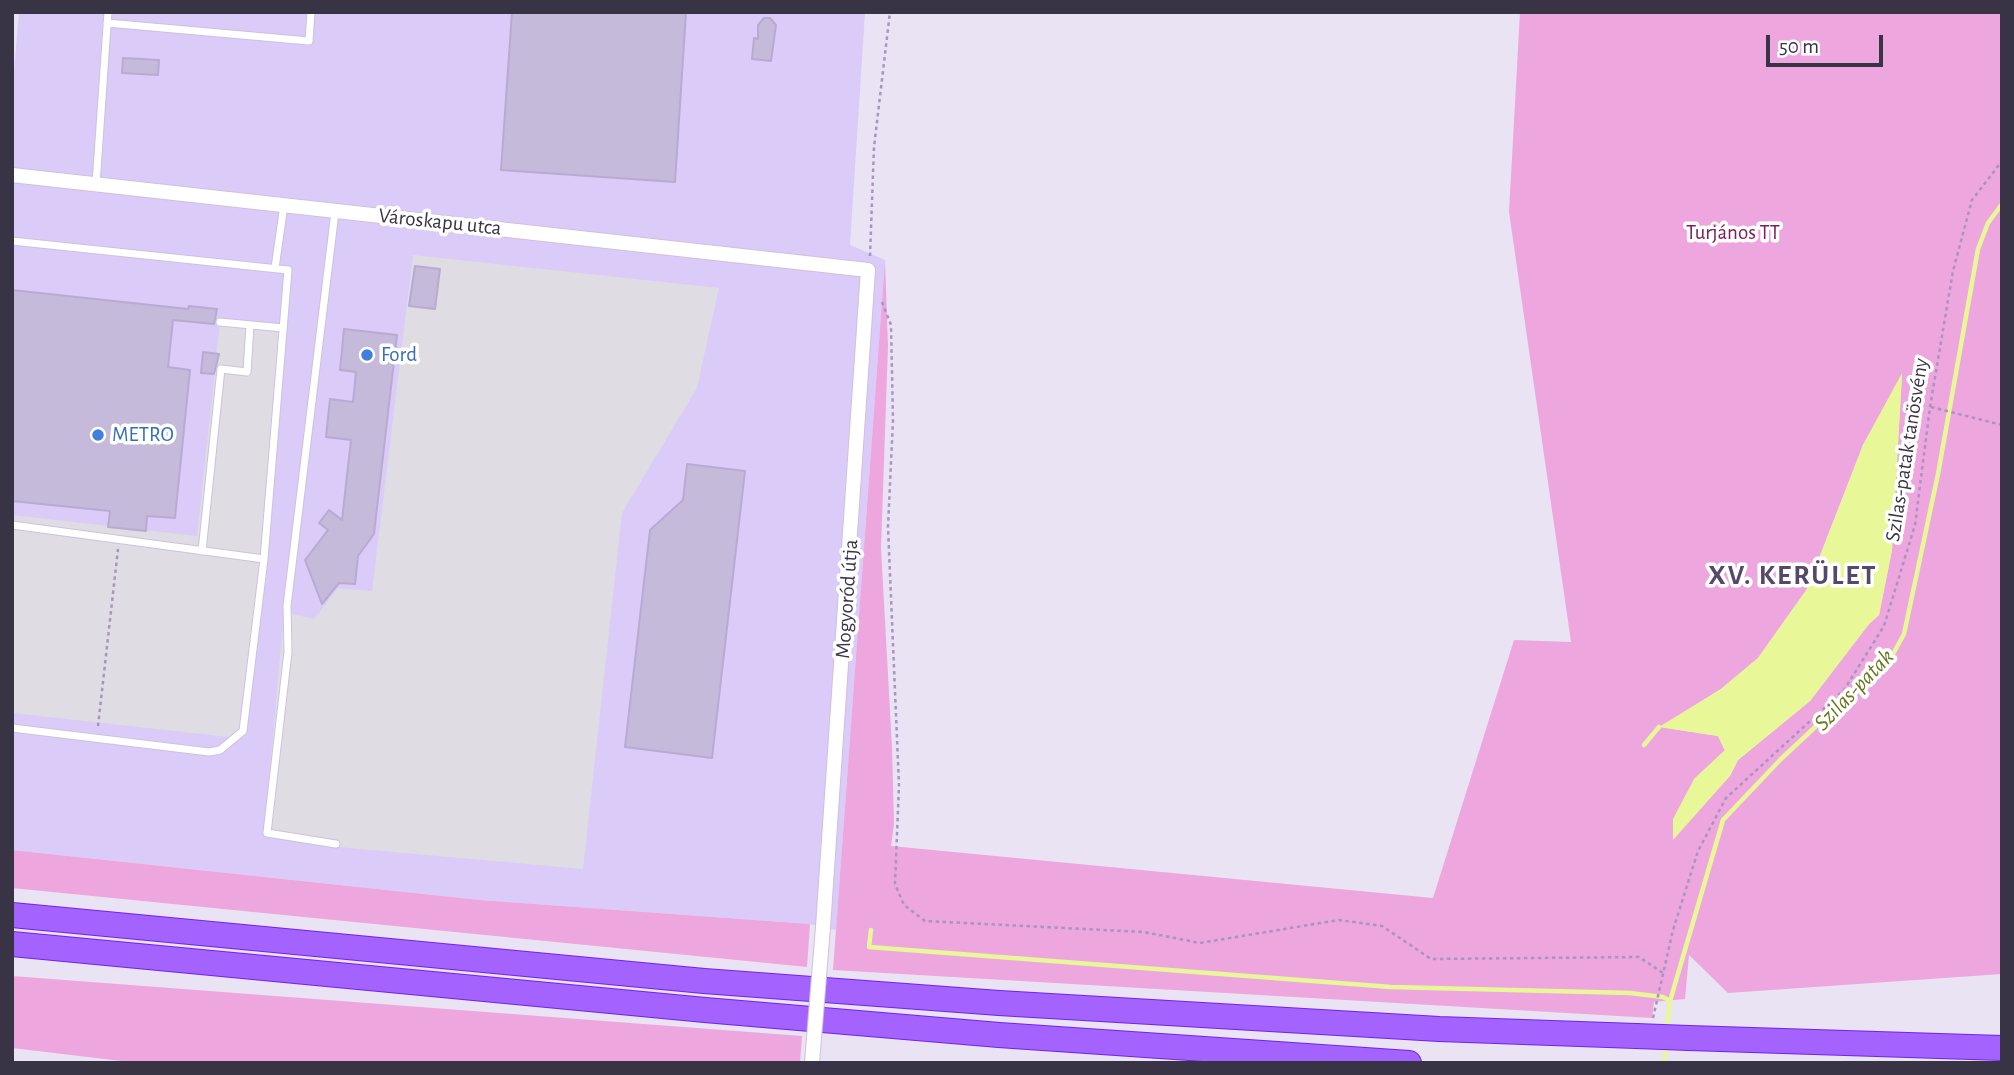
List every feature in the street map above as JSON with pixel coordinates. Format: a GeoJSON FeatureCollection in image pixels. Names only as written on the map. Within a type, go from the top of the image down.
{"type":"FeatureCollection","features":[{"type":"Feature","properties":{"kind":"highway"},"geometry":{"type":"LineString","coordinates":[[12,901],[56,908],[122,927]]}},
{"type":"Feature","properties":{"kind":"highway"},"geometry":{"type":"LineString","coordinates":[[12,915],[704,981],[999,1003],[1425,1028],[2002,1048]]}},
{"type":"Feature","properties":{"kind":"highway"},"geometry":{"type":"LineString","coordinates":[[12,944],[999,1035],[1409,1063]]}},
{"type":"Feature","properties":{"kind":"highway"},"geometry":{"type":"LineString","coordinates":[[12,960],[40,962],[99,953]]}},
{"type":"Feature","properties":{"kind":"street","name":"Városkapu utca"},"geometry":{"type":"LineString","coordinates":[[12,175],[868,270]]}},
{"type":"Feature","properties":{"kind":"street","name":"Mogyoród útja"},"geometry":{"type":"LineString","coordinates":[[812,1063],[868,270]]}},
{"type":"Feature","properties":{"kind":"lane"},"geometry":{"type":"LineString","coordinates":[[96,184],[108,12]]}},
{"type":"Feature","properties":{"kind":"lane"},"geometry":{"type":"LineString","coordinates":[[107,23],[309,41],[311,12]]}},
{"type":"Feature","properties":{"kind":"lane"},"geometry":{"type":"LineString","coordinates":[[275,268],[284,205]]}},
{"type":"Feature","properties":{"kind":"lane"},"geometry":{"type":"LineString","coordinates":[[335,211],[287,606],[288,652],[267,833],[336,844]]}},
{"type":"Feature","properties":{"kind":"lane"},"geometry":{"type":"LineString","coordinates":[[12,241],[288,270],[264,559],[243,731],[229,744],[209,752],[12,729]]}},
{"type":"Feature","properties":{"kind":"lane"},"geometry":{"type":"LineString","coordinates":[[220,322],[283,328]]}},
{"type":"Feature","properties":{"kind":"lane"},"geometry":{"type":"LineString","coordinates":[[202,551],[221,369],[247,372],[250,325]]}},
{"type":"Feature","properties":{"kind":"lane"},"geometry":{"type":"LineString","coordinates":[[12,525],[264,559]]}},
{"type":"Feature","properties":{"kind":"path"},"geometry":{"type":"LineString","coordinates":[[890,12],[874,147],[868,270],[891,325],[893,420],[888,527],[899,785],[895,884],[904,905],[925,921],[1144,932],[1200,943],[1339,920],[1382,926],[1431,959],[1639,957],[1663,974]]}},
{"type":"Feature","properties":{"kind":"path","name":"Szilas-patak tanösvény"},"geometry":{"type":"LineString","coordinates":[[1654,1014],[1672,930],[1698,851],[1726,798],[1844,690],[1884,625],[1915,525],[1930,407],[1953,271],[1972,200],[2002,161]]}},
{"type":"Feature","properties":{"kind":"path"},"geometry":{"type":"LineString","coordinates":[[1930,407],[2002,425]]}},
{"type":"Feature","properties":{"kind":"path"},"geometry":{"type":"LineString","coordinates":[[99,726],[119,540]]}},
{"type":"Feature","properties":{"kind":"shaded area"},"geometry":{"type":"Polygon","coordinates":[[[19,12],[865,12],[850,245],[885,260],[836,930],[810,924],[480,900],[12,850],[12,95],[19,12]]]}},
{"type":"Feature","properties":{"kind":"shaded area"},"geometry":{"type":"Polygon","coordinates":[[[413,255],[719,288],[697,388],[622,513],[583,869],[348,848],[264,836],[284,612],[314,619],[338,588],[372,591],[413,255]]]}},
{"type":"Feature","properties":{"kind":"shaded area"},"geometry":{"type":"Polygon","coordinates":[[[220,322],[283,328],[264,559],[243,731],[237,738],[12,713],[12,515],[197,536],[220,322]]]}},
{"type":"Feature","properties":{"kind":"shaded area"},"geometry":{"type":"Polygon","coordinates":[[[1902,373],[1892,550],[1879,615],[1869,624],[1810,701],[1738,760],[1730,776],[1673,840],[1673,819],[1694,779],[1725,750],[1718,736],[1659,727],[1721,689],[1758,658],[1807,589],[1863,445],[1902,373]]]}},
{"type":"Feature","properties":{"kind":"green space","name":"Turjános TT"},"geometry":{"type":"Polygon","coordinates":[[[1520,12],[2002,12],[2002,974],[1728,993],[1689,955],[1685,999],[1654,1002],[1652,1018],[833,970],[885,260],[888,346],[881,548],[892,747],[894,824],[891,846],[1433,898],[1514,640],[1571,642],[1509,212],[1520,12]],[[1902,375],[1863,445],[1807,589],[1758,658],[1721,689],[1661,727],[1718,736],[1725,751],[1694,779],[1730,776],[1738,760],[1810,701],[1869,624],[1879,615],[1892,550],[1902,375]]]}},
{"type":"Feature","properties":{"kind":"green space"},"geometry":{"type":"Polygon","coordinates":[[[12,850],[480,900],[810,924],[807,967],[12,888],[12,850]]]}},
{"type":"Feature","properties":{"kind":"green space"},"geometry":{"type":"Polygon","coordinates":[[[12,976],[802,1036],[800,1063],[138,1063],[12,1048],[12,976]]]}},
{"type":"Feature","properties":{"kind":"building"},"geometry":{"type":"Polygon","coordinates":[[[512,12],[686,12],[675,182],[501,170],[512,12]]]}},
{"type":"Feature","properties":{"kind":"building"},"geometry":{"type":"Polygon","coordinates":[[[764,18],[770,18],[776,25],[771,61],[752,59],[754,38],[758,39],[758,25],[764,18]]]}},
{"type":"Feature","properties":{"kind":"building"},"geometry":{"type":"Polygon","coordinates":[[[123,58],[159,60],[158,75],[122,73],[123,58]]]}},
{"type":"Feature","properties":{"kind":"building"},"geometry":{"type":"Polygon","coordinates":[[[415,266],[440,269],[435,309],[409,306],[415,266]]]}},
{"type":"Feature","properties":{"kind":"building","name":"METRO"},"geometry":{"type":"Polygon","coordinates":[[[12,290],[188,309],[189,306],[217,309],[214,324],[173,320],[168,367],[190,370],[175,518],[147,516],[146,531],[108,527],[110,511],[12,501],[12,290]]]}},
{"type":"Feature","properties":{"kind":"building"},"geometry":{"type":"Polygon","coordinates":[[[344,329],[397,335],[374,534],[358,556],[355,584],[339,583],[322,604],[305,560],[328,530],[319,523],[329,510],[342,520],[351,440],[326,437],[330,399],[353,402],[356,372],[340,370],[344,329]]]}},
{"type":"Feature","properties":{"kind":"building"},"geometry":{"type":"Polygon","coordinates":[[[203,352],[219,354],[214,374],[201,373],[203,352]]]}},
{"type":"Feature","properties":{"kind":"building"},"geometry":{"type":"Polygon","coordinates":[[[687,464],[745,471],[712,758],[625,747],[650,530],[683,500],[687,464]]]}},
{"type":"Feature","properties":{"kind":"waterway","name":"Szilas-patak"},"geometry":{"type":"LineString","coordinates":[[1667,1029],[1670,1001],[1723,820],[1781,759],[1893,654],[1904,634],[1938,474],[1978,249],[1988,223],[2002,204]]}},
{"type":"Feature","properties":{"kind":"waterway"},"geometry":{"type":"LineString","coordinates":[[1644,745],[1659,727]]}},
{"type":"Feature","properties":{"kind":"waterway"},"geometry":{"type":"LineString","coordinates":[[871,930],[869,947],[1391,987],[1630,993],[1663,997],[1670,1001]]}},
{"type":"Feature","properties":{"kind":"waterway","name":"Szilas-patak"},"geometry":{"type":"LineString","coordinates":[[1664,1063],[1666,1044]]}},
{"type":"Feature","properties":{"kind":"place","name":"Ford"},"geometry":{"type":"Point","coordinates":[367,355]}},
{"type":"Feature","properties":{"kind":"place","name":"METRO"},"geometry":{"type":"Point","coordinates":[98,435]}},
{"type":"Feature","properties":{"kind":"district","name":"XV. KERÜLET"},"geometry":{"type":"Point","coordinates":[1793,576]}}]}
